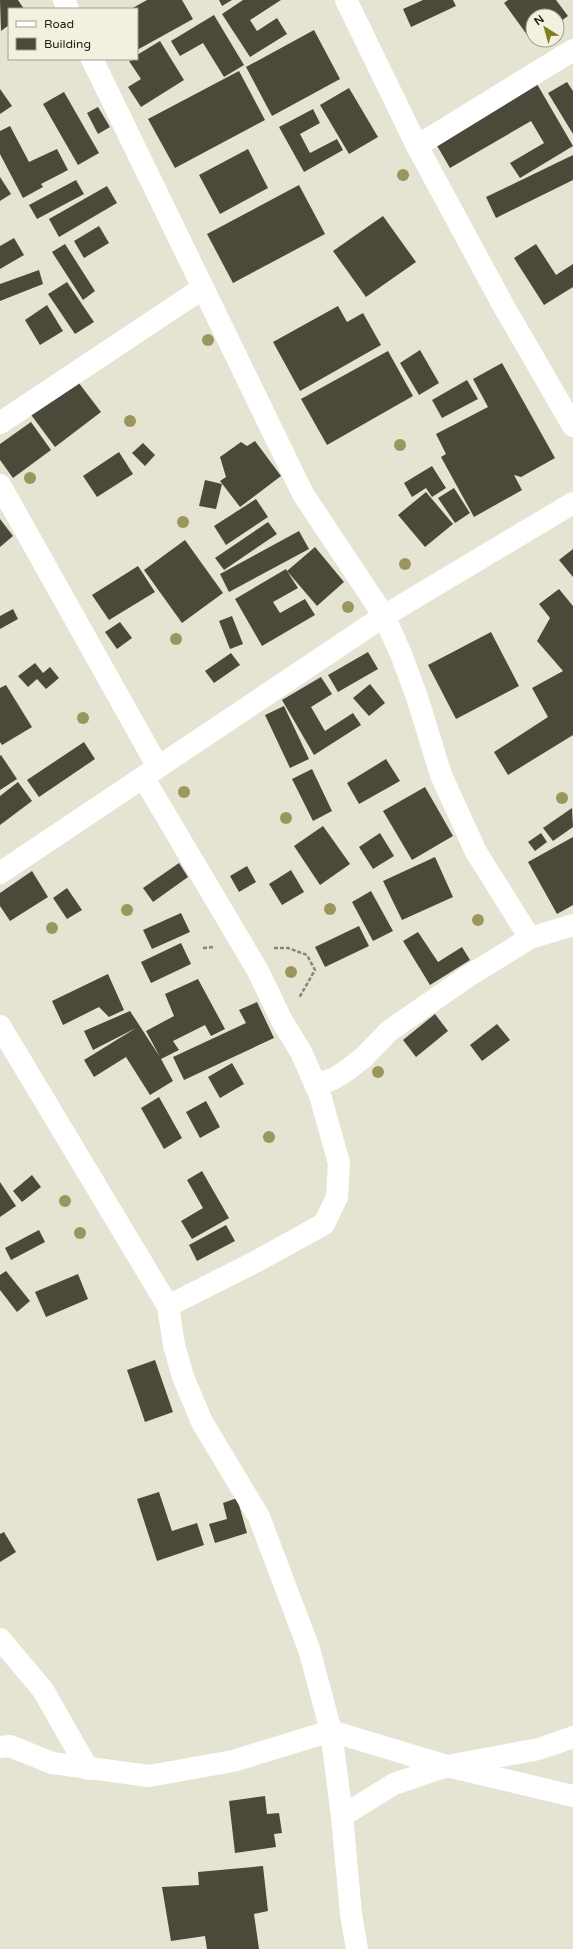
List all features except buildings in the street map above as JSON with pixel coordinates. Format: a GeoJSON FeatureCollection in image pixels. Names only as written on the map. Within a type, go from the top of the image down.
{"type":"FeatureCollection","features":[{"type":"Feature","properties":{"kind":"street"},"geometry":{"type":"LineString","coordinates":[[346,0],[417,146],[503,305],[573,426]]}},
{"type":"Feature","properties":{"kind":"street"},"geometry":{"type":"LineString","coordinates":[[417,146],[573,50]]}},
{"type":"Feature","properties":{"kind":"street"},"geometry":{"type":"LineString","coordinates":[[92,60],[303,494],[384,616],[404,661],[441,775],[476,852],[530,938]]}},
{"type":"Feature","properties":{"kind":"street"},"geometry":{"type":"LineString","coordinates":[[0,423],[203,288]]}},
{"type":"Feature","properties":{"kind":"street"},"geometry":{"type":"LineString","coordinates":[[0,485],[151,772],[258,970],[282,1021],[301,1052],[320,1095],[339,1163],[337,1197],[324,1224],[257,1261],[168,1306]]}},
{"type":"Feature","properties":{"kind":"street"},"geometry":{"type":"LineString","coordinates":[[0,873],[384,616],[573,503]]}},
{"type":"Feature","properties":{"kind":"street"},"geometry":{"type":"LineString","coordinates":[[315,1085],[333,1079],[346,1071],[402,1021],[466,977],[530,938],[573,925]]}},
{"type":"Feature","properties":{"kind":"street"},"geometry":{"type":"LineString","coordinates":[[0,1026],[168,1306],[174,1345],[183,1377],[202,1422],[259,1517],[309,1649],[331,1731],[342,1816],[351,1914],[357,1949]]}},
{"type":"Feature","properties":{"kind":"street"},"geometry":{"type":"LineString","coordinates":[[0,1639],[43,1690],[88,1769]]}},
{"type":"Feature","properties":{"kind":"street"},"geometry":{"type":"LineString","coordinates":[[3,1745],[52,1763],[149,1776],[233,1761],[331,1731],[447,1766],[573,1796]]}},
{"type":"Feature","properties":{"kind":"street"},"geometry":{"type":"LineString","coordinates":[[342,1816],[394,1784],[447,1766],[539,1748],[573,1737]]}},
{"type":"Feature","properties":{"kind":"path"},"geometry":{"type":"LineString","coordinates":[[244,946],[288,948],[307,955],[315,970],[295,1006],[282,1021]]}}]}
